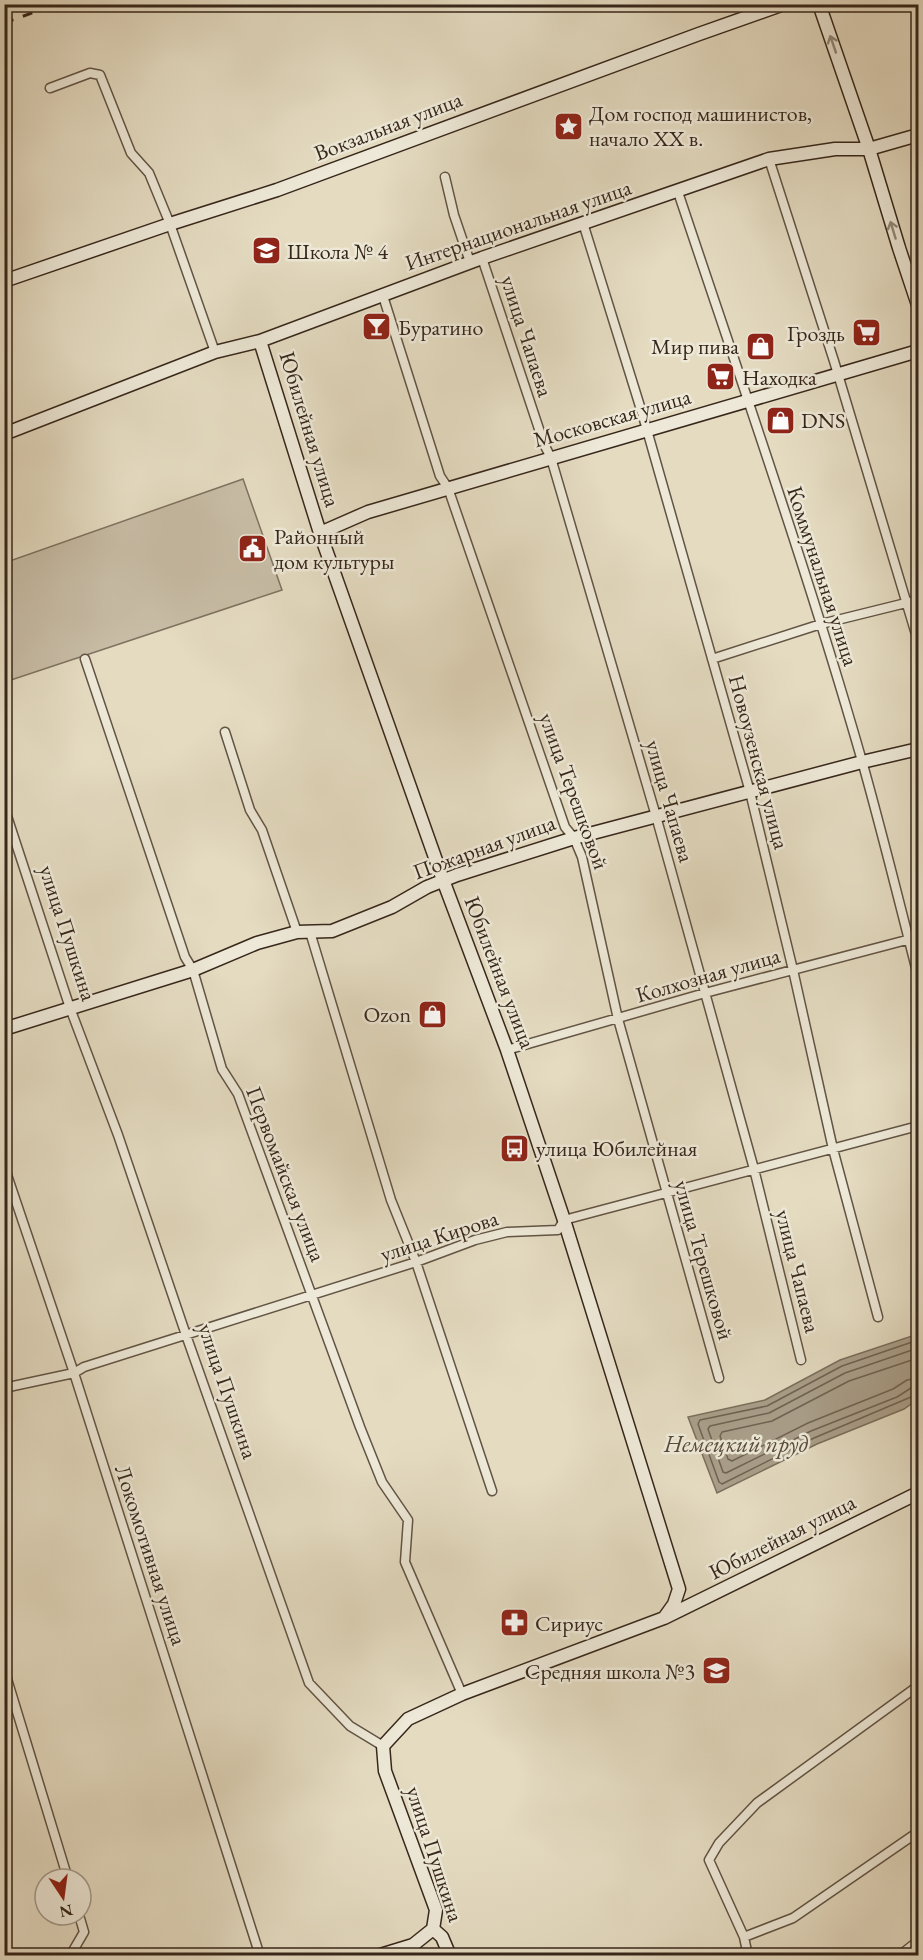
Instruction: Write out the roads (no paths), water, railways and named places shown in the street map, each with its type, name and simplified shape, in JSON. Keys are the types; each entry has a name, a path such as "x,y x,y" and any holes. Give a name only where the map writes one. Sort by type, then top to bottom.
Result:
{"street":[{"name":"Вокзальная улица","path":"4,281 277,190 784,4"},
{"path":"819,4 869,149 918,305"},
{"path":"50,88 90,73 100,75 131,153 149,173 170,224 215,352"},
{"name":"Интернациональная улица","path":"4,434 215,352 260,341 476,260 769,159 835,149 869,149 918,135"},
{"path":"769,159 918,641"},
{"name":"улица Чапаева","path":"445,177 454,215 476,260 551,458 656,816 754,1169 801,1360"},
{"name":"Коммунальная улица","path":"678,192 821,624 914,938 918,976"},
{"name":"Новоузенская улица","path":"583,223 646,430 750,792 833,1149 878,1317"},
{"name":"улица Терешковой","path":"383,296 440,476 448,488 565,827 574,838 582,857 618,1019 719,1378"},
{"name":"Юбилейная улица","path":"260,341 320,533 443,880 507,1050 564,1220 680,1589 674,1604 664,1618"},
{"name":"Московская улица","path":"320,533 336,524 368,512 918,351"},
{"path":"712,659 821,624 918,600"},
{"name":"Первомайская улица","path":"85,659 185,957 192,969 222,1069 238,1094 382,1482 408,1520 405,1562 462,1694"},
{"path":"225,732 250,810 262,830 304,932 391,1200 416,1262 492,1491"},
{"name":"Пожарная улица","path":"4,1029 192,969 257,943 304,932 332,931 392,907 443,880 574,838 918,749"},
{"name":"улица Пушкина","path":"4,807 70,1008 118,1135 309,1683 350,1726 383,1746 385,1772 436,1910 433,1929 442,1937 450,1956"},
{"name":"Колхозная улица","path":"507,1050 705,993 914,938"},
{"name":"улица Кирова","path":"4,1388 74,1373 84,1367 416,1262 475,1240 507,1232 558,1230 564,1220 918,1126"},
{"name":"Локомотивная улица","path":"4,1166 74,1373 260,1956"},
{"name":"Юбилейная улица","path":"383,1746 408,1719 462,1694 664,1618 918,1493"},
{"path":"4,1669 64,1867"},
{"path":"748,1956 744,1937 709,1860 719,1843 757,1803 918,1686"},
{"path":"744,1937 793,1918 918,1832"},
{"path":"70,1956 84,1932 83,1927"},
{"path":"377,1956 413,1945 433,1929"},
{"path":"899,1956 918,1941"}],"water":[{"name":"Немецкий пруд","path":"918,1334 918,1399 904,1409 817,1444 717,1493 688,1417 765,1400 840,1360"}],"railway":[{"path":"4,23 57,4"}],"place":[{"name":"Дом господ машинистов, начало XX в.","path":"568,126"},
{"name":"Школа № 4","path":"266,251"},
{"name":"Буратино","path":"377,327"},
{"name":"Гроздь","path":"866,333"},
{"name":"Мир пива","path":"760,346"},
{"name":"Находка","path":"721,377"},
{"name":"DNS","path":"780,420"},
{"name":"Районный дом культуры","path":"253,549"},
{"name":"Ozon","path":"432,1014"},
{"name":"улица Юбилейная","path":"515,1148"},
{"name":"Сириус","path":"514,1623"},
{"name":"Средняя школа №3","path":"716,1671"}]}
